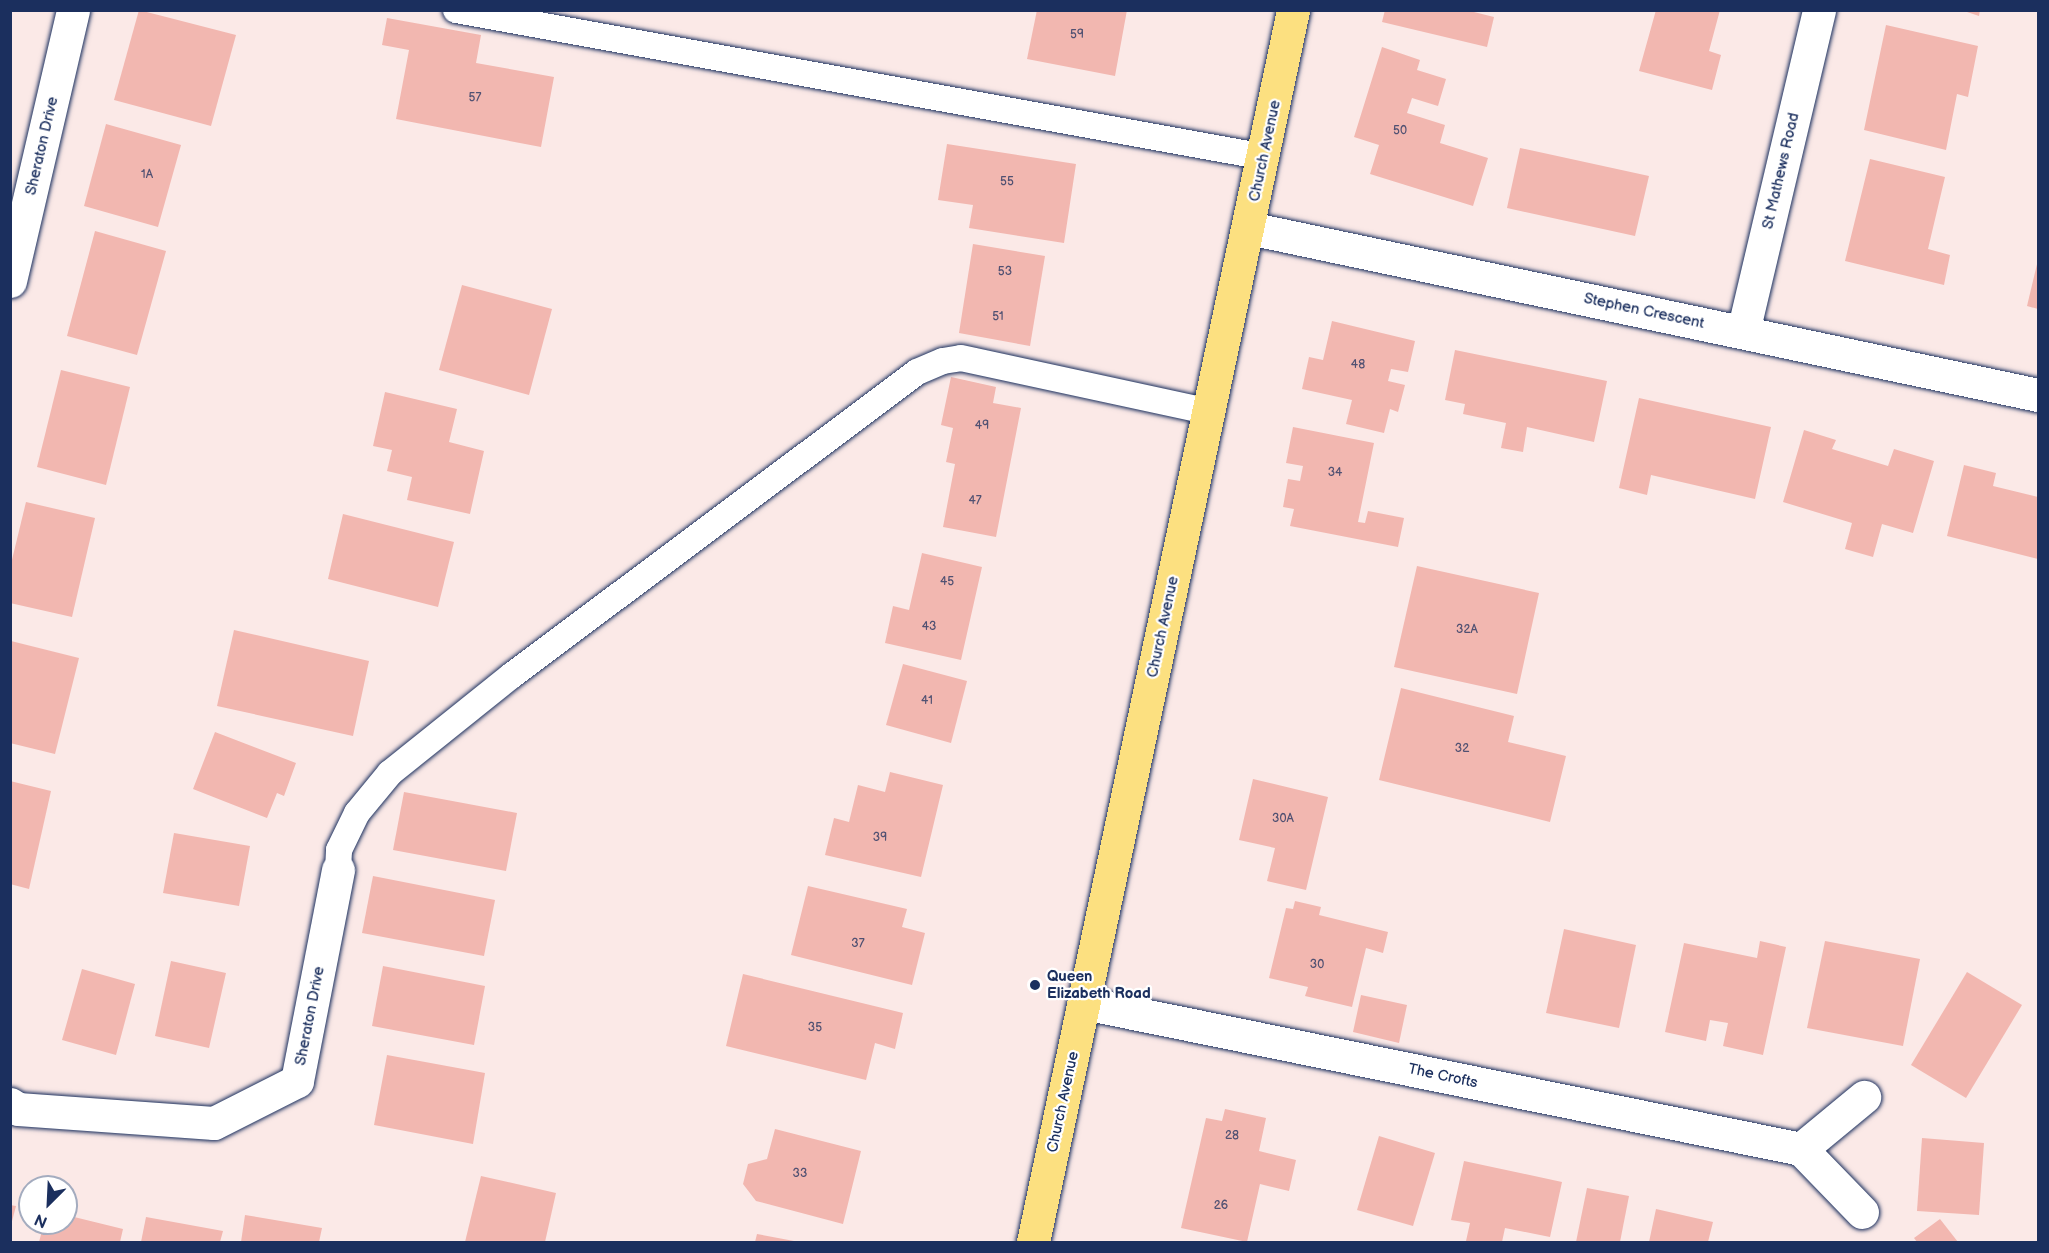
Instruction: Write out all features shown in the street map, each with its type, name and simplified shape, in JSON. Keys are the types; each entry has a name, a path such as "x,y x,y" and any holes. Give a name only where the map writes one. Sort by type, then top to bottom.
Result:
{"main road":[{"name":"Church Avenue","path":"1033,1242 1265,157 1293,10"}],"street":[{"name":"Sheraton Drive","path":"10,281 73,10"},
{"name":"St Mathews Road","path":"1743,332 1819,10"},
{"name":"Stephen Crescent","path":"1249,228 2038,395"},
{"name":"Sheraton Drive","path":"10,1104 18,1109 214,1123 297,1081 338,870"},
{"name":"The Crofts","path":"1084,1003 1801,1149"},
{"path":"1862,1212 1801,1149 1864,1097"}],"lane":[{"path":"456,10 1265,157"},
{"path":"338,870 339,850 357,813 390,773 511,676 917,372 943,361 961,358 1210,412"}],"building":[{"path":"139,10 236,35 211,126 114,100"},
{"path":"1037,10 1127,10 1115,76 1027,59"},
{"path":"1385,10 1466,10 1494,17 1487,47 1382,22"},
{"path":"1656,10 1720,10 1709,51 1721,55 1712,90 1639,71"},
{"path":"1961,10 1980,10 1979,16"},
{"path":"387,18 481,35 476,63 554,77 541,147 396,119 409,50 382,45"},
{"path":"1886,25 1978,46 1968,97 1957,94 1946,150 1864,130"},
{"path":"1382,47 1420,60 1417,70 1446,79 1438,106 1412,98 1407,113 1445,125 1440,143 1488,158 1473,206 1370,174 1379,145 1354,137"},
{"path":"106,124 181,145 158,227 84,206"},
{"path":"947,144 1076,164 1064,243 969,228 973,205 938,200"},
{"path":"1520,148 1649,176 1635,236 1507,208"},
{"path":"1870,159 1945,177 1928,249 1950,255 1944,285 1845,261"},
{"path":"95,231 166,251 137,355 67,336"},
{"path":"973,244 1045,256 1030,346 959,333"},
{"path":"2038,260 2038,309 2027,306"},
{"path":"462,285 552,309 529,395 439,370"},
{"path":"1332,321 1415,341 1408,372 1391,369 1388,381 1405,385 1398,412 1390,409 1384,433 1346,424 1352,400 1302,389 1309,357 1323,360"},
{"path":"1455,350 1607,381 1594,442 1527,427 1523,452 1501,448 1506,423 1463,414 1465,404 1445,400"},
{"path":"61,370 130,387 106,485 37,467"},
{"path":"951,377 996,387 993,403 1021,408 996,537 943,527 955,464 946,462 953,428 941,425"},
{"path":"385,392 457,409 449,442 484,451 470,514 407,500 412,477 387,471 392,450 373,446"},
{"path":"1639,398 1771,427 1755,499 1651,475 1647,495 1619,488"},
{"path":"1293,427 1374,443 1358,522 1365,523 1368,511 1404,518 1398,547 1290,526 1294,509 1283,507 1288,479 1300,481 1303,466 1286,463"},
{"path":"1804,430 1836,440 1832,449 1888,466 1894,449 1934,461 1913,533 1882,524 1873,557 1845,549 1852,523 1783,502"},
{"path":"1964,465 1996,473 1993,486 2038,497 2038,559 1947,536"},
{"path":"26,502 95,518 72,617 10,603 10,568"},
{"path":"343,514 454,542 438,607 328,579"},
{"path":"922,553 982,567 961,660 885,643 893,606 909,610"},
{"path":"1417,566 1539,593 1517,694 1394,667"},
{"path":"234,630 369,661 353,736 217,706"},
{"path":"11,641 79,658 55,754 10,743"},
{"path":"903,664 967,681 951,743 886,725"},
{"path":"1401,688 1514,716 1508,742 1566,756 1550,822 1379,780"},
{"path":"215,732 296,763 284,796 277,793 267,818 193,789"},
{"path":"890,772 943,785 921,877 825,855 834,818 849,822 858,785 885,792"},
{"path":"1253,779 1328,797 1306,890 1267,881 1275,848 1239,840"},
{"path":"10,781 51,791 29,889 10,884"},
{"path":"404,792 517,813 506,871 393,850"},
{"path":"174,833 250,846 239,906 163,893"},
{"path":"373,876 495,900 484,956 362,933"},
{"path":"808,886 907,909 902,927 925,933 912,985 791,955"},
{"path":"1295,901 1321,907 1319,915 1388,932 1383,953 1366,948 1352,1007 1305,996 1308,987 1269,978 1286,908 1293,909"},
{"path":"1564,929 1636,945 1619,1028 1546,1013"},
{"path":"1760,941 1786,947 1763,1055 1723,1046 1728,1023 1710,1020 1706,1041 1665,1032 1684,943 1757,958"},
{"path":"1825,941 1920,959 1903,1046 1807,1028"},
{"path":"171,961 226,973 209,1048 155,1036"},
{"path":"383,966 485,986 474,1045 372,1026"},
{"path":"82,969 135,984 116,1055 62,1040"},
{"path":"1967,972 2022,1005 1966,1098 1911,1065"},
{"path":"743,974 903,1013 895,1049 875,1043 866,1080 726,1046"},
{"path":"1361,995 1407,1005 1399,1043 1353,1032"},
{"path":"387,1055 485,1073 473,1144 374,1125"},
{"path":"1225,1109 1266,1118 1259,1151 1296,1160 1289,1191 1260,1184 1247,1242 1181,1228 1206,1118 1222,1121"},
{"path":"775,1129 861,1151 843,1224 756,1201 743,1184 748,1164 767,1159"},
{"path":"1379,1136 1435,1153 1413,1226 1357,1210"},
{"path":"1922,1138 1984,1143 1979,1215 1917,1211"},
{"path":"1464,1161 1562,1182 1550,1237 1505,1228 1502,1242 1466,1241 1470,1223 1451,1220"},
{"path":"481,1176 556,1193 545,1242 465,1242"},
{"path":"1587,1188 1629,1196 1620,1242 1576,1242"},
{"path":"10,1205 16,1206 11,1225 10,1225"},
{"path":"1656,1209 1713,1222 1708,1242 1649,1242"},
{"path":"245,1215 322,1228 319,1242 241,1242"},
{"path":"146,1217 223,1231 220,1242 141,1242"},
{"path":"78,1218 123,1229 120,1242 39,1242 41,1235 78,1235"},
{"path":"1940,1219 1958,1242 1917,1242 1914,1238"},
{"path":"757,1234 794,1241 794,1242 755,1242"}],"place":[{"name":"Queen Elizabeth Road","path":"1035,985"}]}
